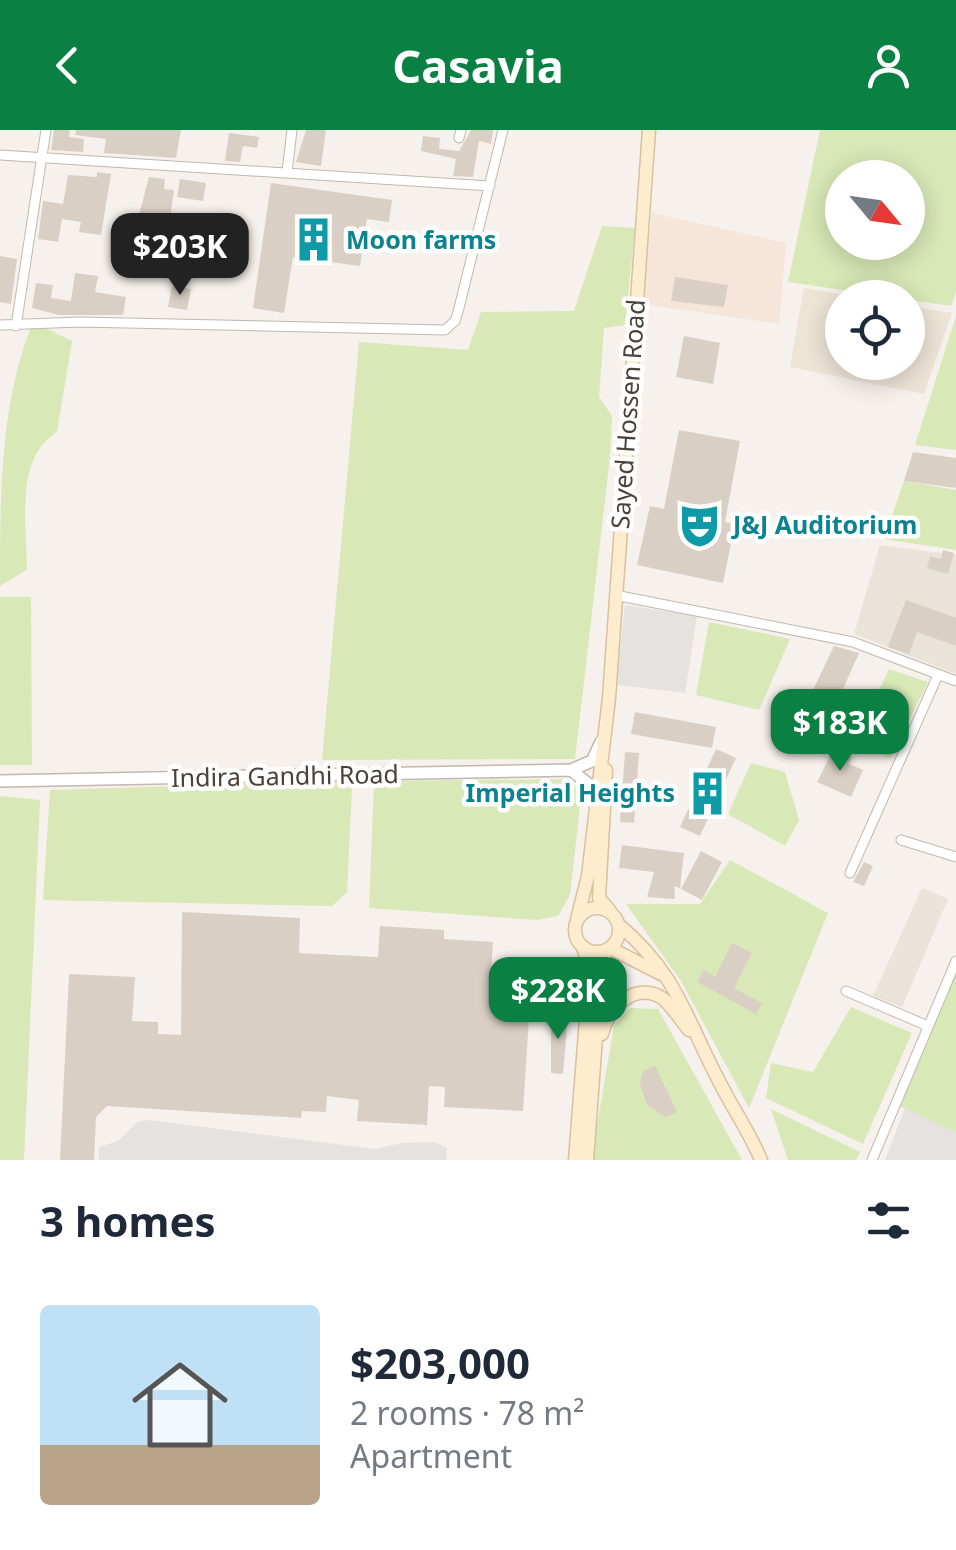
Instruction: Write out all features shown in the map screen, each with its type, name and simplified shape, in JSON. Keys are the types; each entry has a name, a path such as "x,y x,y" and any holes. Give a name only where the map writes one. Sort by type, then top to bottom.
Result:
{"main road":[{"name":"Sayed Hossen Road","path":"610,912 599,898 598,886 649,130"},
{"name":"Sayed Hossen Road","path":"577,918 588,876 608,706"},
{"path":"576,1160 590,968 575,936 577,918 596,907 610,912 619,926 654,956 671,981 761,1157"},
{"path":"587,1160 601,969 619,934 619,926"},
{"path":"583,948 594,952 608,949 646,964 671,981"},
{"path":"595,1072 612,1008 628,996 647,994 662,998 704,1047"}],"street":[{"path":"16,326 46,130"},
{"path":"286,172 292,130"},
{"path":"0,325 80,322 445,330 458,312 504,130"},
{"path":"0,155 490,186"},
{"path":"615,595 853,642 956,681"},
{"path":"850,873 938,675"},
{"path":"594,800 586,782 571,770 592,761 604,735"},
{"name":"Indira Gandhi Road","path":"0,782 571,770"},
{"path":"900,840 956,858"},
{"path":"872,1160 956,961"},
{"path":"846,991 928,1026"}],"shaded area":[{"path":"652,213 786,243 779,324 643,304"},
{"path":"804,288 825,291 825,374 790,367"},
{"path":"925,309 952,313 924,394 855,380 925,380"},
{"path":"880,545 956,555 956,674 854,634"},
{"path":"625,605 697,616 685,693 616,685"},
{"path":"922,888 948,899 902,1007 873,996"},
{"path":"905,1108 956,1133 956,1160 885,1160"},
{"path":"150,1120 375,1149 434,1142 447,1148 446,1160 99,1160 99,1147 118,1141 137,1122"}],"green space":[{"path":"820,130 956,130 956,292 951,306 925,302 925,280 825,280 825,287 788,282"},
{"path":"602,226 635,228 625,325 604,328 599,397 612,416 610,457 575,759 322,760 359,342 468,350 481,312 574,311"},
{"path":"956,316 956,450 915,445"},
{"path":"33,322 72,341 57,432 43,444 29,475 25,514 27,570 0,586 8,417"},
{"path":"904,481 956,490 956,550 884,539"},
{"path":"0,597 31,597 32,765 0,765"},
{"path":"709,622 790,639 759,710 696,695"},
{"path":"889,669 928,682 890,758 854,742"},
{"path":"751,763 785,772 799,820 785,846 728,814"},
{"path":"570,779 581,796 570,895 558,916 537,920 369,908 374,781"},
{"path":"342,781 352,788 347,892 332,906 43,900 50,790"},
{"path":"0,796 40,800 24,1160 0,1160"},
{"path":"730,860 828,913 749,1108 681,981 626,904 700,904"},
{"path":"956,961 956,1133 895,1104"},
{"path":"851,1007 912,1033 863,1144 766,1098 771,1063 813,1072"},
{"path":"630,1008 658,1009 742,1160 591,1160 614,1026"},
{"path":"771,1109 860,1152 856,1160 788,1160"}],"building":[{"path":"54,130 70,130 69,137 84,139 83,152 51,150"},
{"path":"76,130 181,130 176,158 104,153 106,139 75,135"},
{"path":"306,130 326,130 321,166 296,162"},
{"path":"471,130 493,130 491,144 479,141 473,177 453,176 456,159 421,151 423,136 440,138 439,149 459,151"},
{"path":"229,133 259,137 257,148 243,146 240,162 225,161"},
{"path":"97,172 111,174 101,235 79,232 81,222 62,219 58,242 38,239 43,201 63,204 68,175 97,177"},
{"path":"149,177 165,179 164,189 174,190 170,219 151,215 150,222 138,219"},
{"path":"180,179 206,183 203,201 177,197"},
{"name":"Moon farms","path":"271,183 392,200 389,222 367,219 360,266 293,257 284,313 253,308"},
{"path":"177,216 196,219 192,239 173,236"},
{"path":"115,231 132,234 129,252 112,248"},
{"path":"0,256 17,259 11,304 0,302"},
{"path":"75,273 98,276 95,292 126,297 123,315 59,315 32,308 36,283 53,285 51,298 71,301"},
{"path":"675,277 728,285 724,307 671,301"},
{"path":"172,286 191,289 187,310 168,307"},
{"path":"684,336 720,343 713,384 676,377"},
{"path":"679,430 740,441 725,522 735,524 723,583 637,565 650,506 664,509"},
{"path":"913,452 956,458 956,488 904,481"},
{"path":"943,550 954,553 948,574 927,568 930,556 941,559"},
{"path":"906,600 956,618 956,646 917,632 909,654 888,647"},
{"path":"834,646 859,653 843,689 865,701 846,738 801,715"},
{"name":"Imperial Heights","path":"635,712 716,727 712,748 631,734"},
{"name":"Imperial Heights","path":"716,749 736,758 700,836 680,827"},
{"path":"833,750 852,757 849,764 863,770 851,797 817,782"},
{"path":"625,752 639,753 634,823 620,822"},
{"name":"Imperial Heights","path":"622,845 684,853 680,888 674,886 675,899 647,897 654,872 619,868"},
{"path":"701,851 722,862 702,900 681,889"},
{"path":"864,862 873,866 864,886 853,882"},
{"path":"182,912 300,918 299,953 378,957 380,926 444,930 444,939 493,942 490,985 531,987 523,1111 444,1107 445,1087 429,1086 427,1125 357,1121 359,1100 327,1096 326,1112 302,1111 301,1118 107,1106 96,1117 94,1160 60,1160 69,974 135,977 132,1021 158,1022 158,1034 181,1035"},
{"path":"732,943 752,953 734,988 762,1003 756,1014 697,982 704,970 715,977"},
{"path":"551,1014 568,1015 563,1074 551,1073"},
{"path":"655,1066 677,1112 666,1117 648,1106 640,1086 643,1071"}],"place":[{"name":"Moon farms","path":"313,240"},
{"name":"J&J Auditorium","path":"700,525"},
{"name":"Imperial Heights","path":"708,793"}]}
